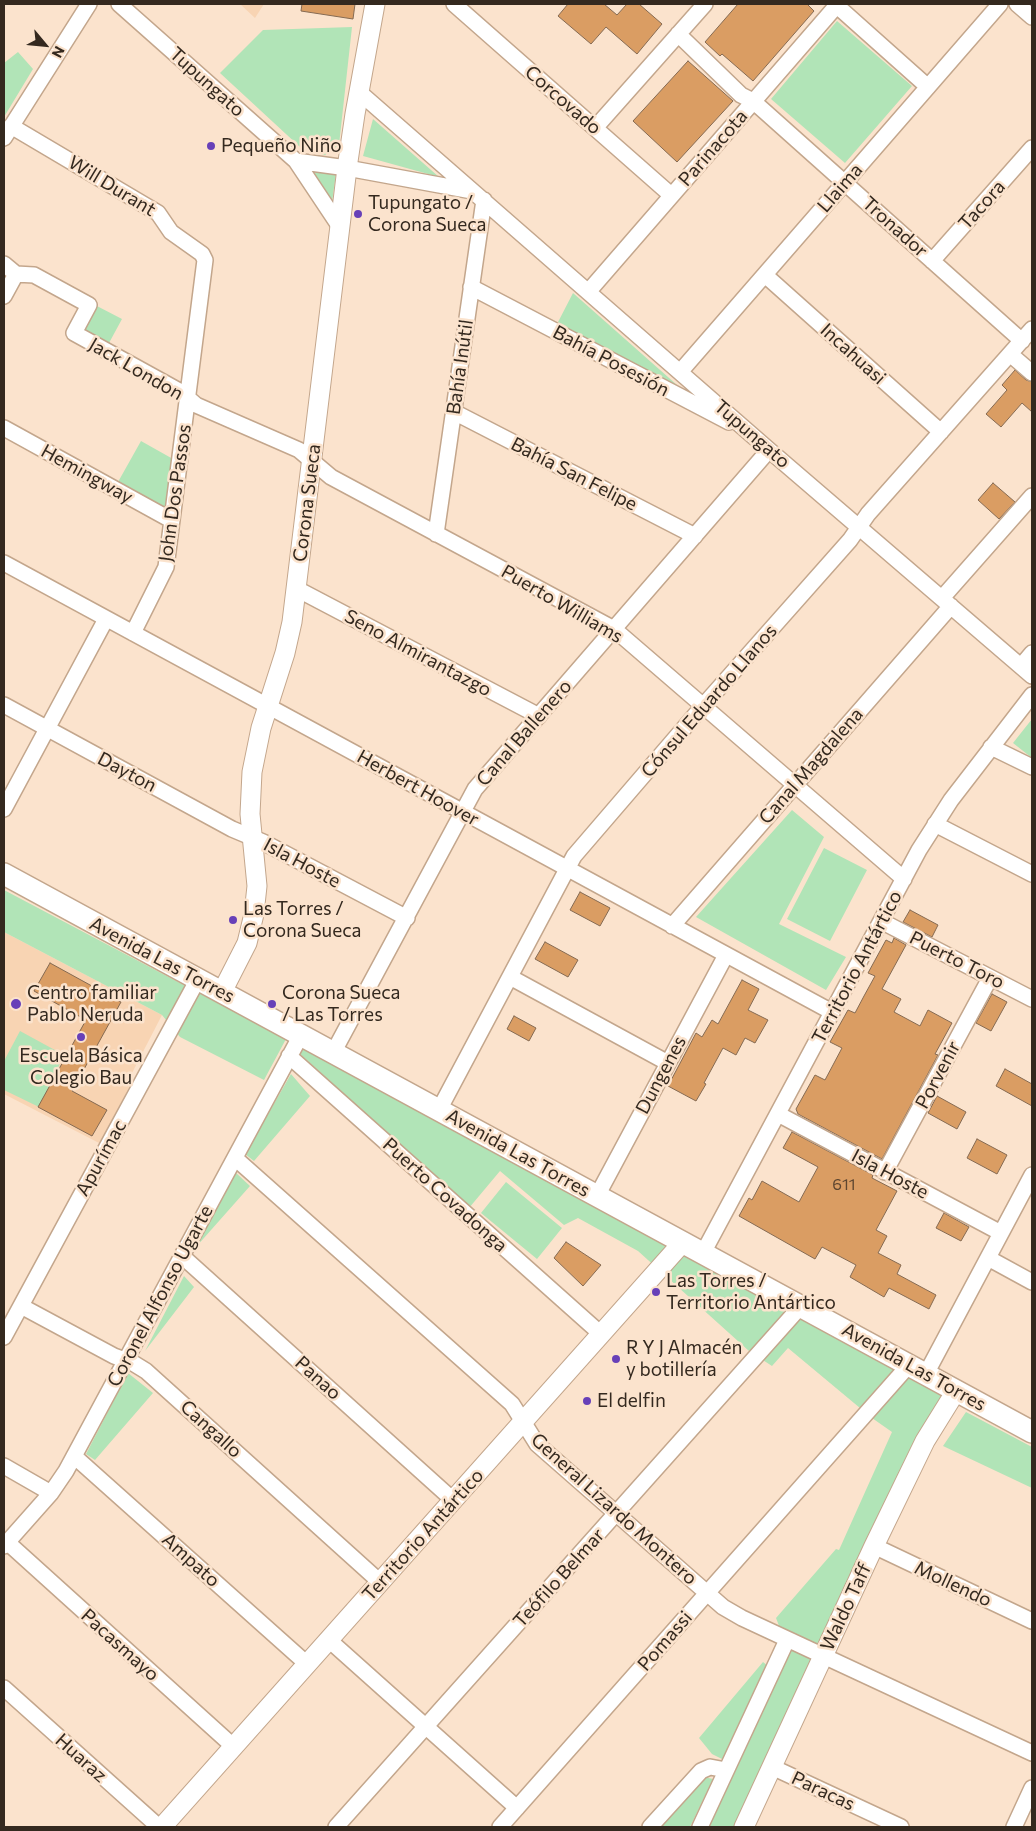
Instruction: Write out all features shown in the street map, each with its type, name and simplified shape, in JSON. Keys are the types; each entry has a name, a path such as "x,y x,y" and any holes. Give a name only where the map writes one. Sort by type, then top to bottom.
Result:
{"main road":[{"name":"Avenida Las Torres","path":"4,874 1032,1432"}],"street":[{"path":"8,132 89,4"},
{"name":"Tupungato","path":"119,4 296,161 340,227"},
{"name":"Corona Sueca","path":"222,992 247,943 254,914 257,886 250,814 252,772 261,728 286,653 297,589 347,168 375,4"},
{"name":"Corcovado","path":"454,4 672,195"},
{"path":"595,128 705,4"},
{"path":"837,4 928,87"},
{"name":"Parinacota","path":"588,292 837,4"},
{"name":"Llaima","path":"680,372 1000,4"},
{"path":"1017,4 1032,17"},
{"name":"Tronador","path":"678,34 741,95 753,101 1022,341"},
{"name":"Tupungato","path":"359,92 769,450 1026,671"},
{"name":"Will Durant","path":"8,132 158,214 174,235 204,257"},
{"name":"Tacora","path":"932,261 1032,148"},
{"path":"296,161 347,168 478,196"},
{"name":"Bahía Inútil","path":"436,534 471,287 478,196"},
{"name":"John Dos Passos","path":"133,633 166,567 206,264 204,257"},
{"name":"Jack London","path":"4,264 16,274 34,275 89,305 74,333 181,392 196,405 299,450 312,461"},
{"path":"4,296 16,274"},
{"name":"Incahuasi","path":"765,275 940,432"},
{"name":"Bahía Posesión","path":"471,287 751,434"},
{"name":"Cónsul Eduardo Llanos","path":"439,1110 567,869 579,850 850,540 868,514 1032,329"},
{"path":"1010,354 1032,373"},
{"name":"Bahía San Felipe","path":"454,412 695,536"},
{"name":"Hemingway","path":"4,428 171,520"},
{"name":"Canal Ballenero","path":"333,1053 464,813 475,789 769,450"},
{"name":"Puerto Williams","path":"312,461 331,477 614,629 904,879"},
{"name":"Canal Magdalena","path":"672,926 795,785 1032,496"},
{"name":"Herbert Hoover","path":"4,563 832,1012"},
{"name":"Seno Almirantazgo","path":"297,589 539,716"},
{"path":"4,809 106,619"},
{"path":"1026,671 1032,653"},
{"name":"Territorio Antártico","path":"703,1252 935,824 991,747 1032,695"},
{"name":"Dayton","path":"4,705 232,829 251,836"},
{"path":"991,747 1032,767"},
{"path":"935,824 1032,874"},
{"name":"Isla Hoste","path":"251,836 406,918"},
{"name":"Puerto Toro","path":"881,921 1032,999"},
{"name":"Dungenes","path":"597,1196 726,955"},
{"path":"510,976 668,1063"},
{"name":"Porvenir","path":"886,1172 990,978"},
{"name":"Apurímac","path":"4,1337 198,979"},
{"name":"Coronel Alfonso Ugarte","path":"5,1544 52,1493 74,1456 301,1035"},
{"name":"Puerto Covadonga","path":"290,1056 601,1334"},
{"name":"Isla Hoste","path":"778,1114 1002,1233"},
{"name":"General Lizardo Montero","path":"235,1158 512,1404 537,1444 732,1613 1032,1753"},
{"path":"918,1370 988,1258 1031,1180"},
{"name":"Territorio Antártico","path":"161,1827 683,1242"},
{"name":"Panao","path":"182,1256 453,1500"},
{"path":"988,1258 1032,1282"},
{"name":"Cangallo","path":"21,1306 146,1371 380,1582"},
{"name":"Teófilo Belmar","path":"336,1827 801,1306"},
{"name":"Pomassi","path":"500,1827 707,1593 918,1370"},
{"name":"Waldo Taff","path":"744,1827 874,1546 925,1441 956,1391"},
{"name":"Ampato","path":"74,1456 307,1664"},
{"path":"4,1466 52,1493"},
{"name":"Pacasmayo","path":"5,1544 234,1747"},
{"name":"Mollendo","path":"874,1546 1032,1621"},
{"path":"329,1640 517,1808"},
{"path":"700,1827 787,1640"},
{"name":"Huaraz","path":"4,1688 161,1827"},
{"path":"650,1827 701,1771 710,1767 726,1770"},
{"name":"Paracas","path":"772,1767 901,1827"},
{"path":"1014,1827 1032,1788"}],"shaded area":[{"path":"240,4 264,4 255,18"},
{"name":"Escuela Básica Colegio Bau","path":"4,932 162,1015 131,1075 133,1079 101,1144 4,1094"}],"green space":[{"path":"837,21 912,86 845,163 771,99"},
{"path":"352,27 339,145 325,155 300,147 220,73 263,30"},
{"path":"18,52 33,69 4,117 4,63"},
{"path":"373,119 439,177 363,156"},
{"path":"313,172 336,174 332,202"},
{"path":"573,293 677,385 676,387 556,326"},
{"path":"95,305 122,319 109,343 83,329"},
{"path":"141,441 173,459 167,509 118,482"},
{"path":"1032,719 1032,758 1013,743"},
{"path":"792,810 824,837 779,924 846,957 826,990 696,917"},
{"path":"824,848 867,870 830,941 787,919"},
{"path":"4,890 286,1039 264,1080 180,1037 162,1015 4,932"},
{"path":"20,1031 64,1055 39,1107 4,1090 4,1061"},
{"path":"301,1047 943,1395 737,1827 709,1827 789,1652 776,1618 836,1549 839,1550 892,1432 872,1418 788,1348 772,1366 749,1351 638,1251 578,1218 564,1225 500,1171 469,1208 299,1053"},
{"path":"291,1074 310,1096 254,1161 245,1154"},
{"path":"235,1172 250,1186 196,1247"},
{"path":"506,1182 562,1228 537,1259 481,1213"},
{"path":"184,1276 194,1287 145,1351"},
{"path":"128,1373 153,1393 95,1460 86,1454"},
{"path":"966,1412 1032,1447 1032,1488 943,1446"},
{"path":"763,1662 768,1666 724,1760 712,1754 699,1738"},
{"path":"704,1777 713,1779 690,1827 659,1827"}],"building":[{"path":"302,4 355,4 353,19 301,11"},
{"path":"568,4 604,4 617,15 627,4 639,4 662,24 637,54 606,27 591,44 558,16"},
{"path":"738,4 807,4 814,11 753,81 705,42"},
{"path":"688,61 733,101 677,162 633,121"},
{"path":"1015,370 1026,380 1032,382 1032,412 1022,403 1001,427 986,414 1007,390 1002,385"},
{"path":"993,483 1015,502 999,519 978,500"},
{"path":"580,892 610,908 600,926 570,910"},
{"path":"910,910 938,925 932,937 903,922"},
{"path":"894,938 906,945 882,989 901,999 894,1012 920,1026 928,1010 952,1023 935,1054 938,1055 882,1159 798,1114 796,1109 815,1075 825,1080 842,1048 830,1042 848,1010 855,1013 875,976 868,973 886,940 892,943"},
{"path":"545,942 578,960 568,977 535,959"},
{"path":"50,963 121,1002 72,1091 107,1110 92,1136 38,1107 86,1020 34,991"},
{"path":"742,980 759,989 748,1010 768,1020 755,1043 745,1038 736,1055 723,1048 696,1101 668,1086 696,1033 702,1037 712,1020 718,1024"},
{"path":"992,994 1007,1002 991,1031 976,1023"},
{"path":"514,1016 536,1028 529,1041 507,1029"},
{"path":"1005,1069 1032,1084 1032,1106 996,1086"},
{"path":"937,1096 966,1112 957,1129 928,1113"},
{"path":"792,1132 873,1175 872,1178 897,1191 876,1230 887,1236 878,1253 901,1265 897,1274 936,1295 929,1309 889,1288 884,1297 850,1277 856,1265 822,1247 815,1259 739,1216 749,1198 752,1200 762,1181 799,1202 818,1167 783,1148"},
{"path":"977,1139 1007,1155 997,1174 967,1158"},
{"path":"944,1213 969,1227 961,1241 936,1228"},
{"path":"566,1242 601,1265 583,1286 554,1258"}],"place":[{"name":"Pequeño Niño","path":"211,146"},
{"name":"Tupungato / Corona Sueca","path":"358,214"},
{"name":"Las Torres / Corona Sueca","path":"233,920"},
{"name":"Centro familiar Pablo Neruda","path":"16,1004"},
{"name":"Corona Sueca / Las Torres","path":"272,1004"},
{"name":"Escuela Básica Colegio Bau","path":"81,1037"},
{"name":"Las Torres / Territorio Antártico","path":"656,1292"},
{"name":"R Y J Almacén y botillería","path":"616,1359"},
{"name":"El delfin","path":"587,1401"}]}
